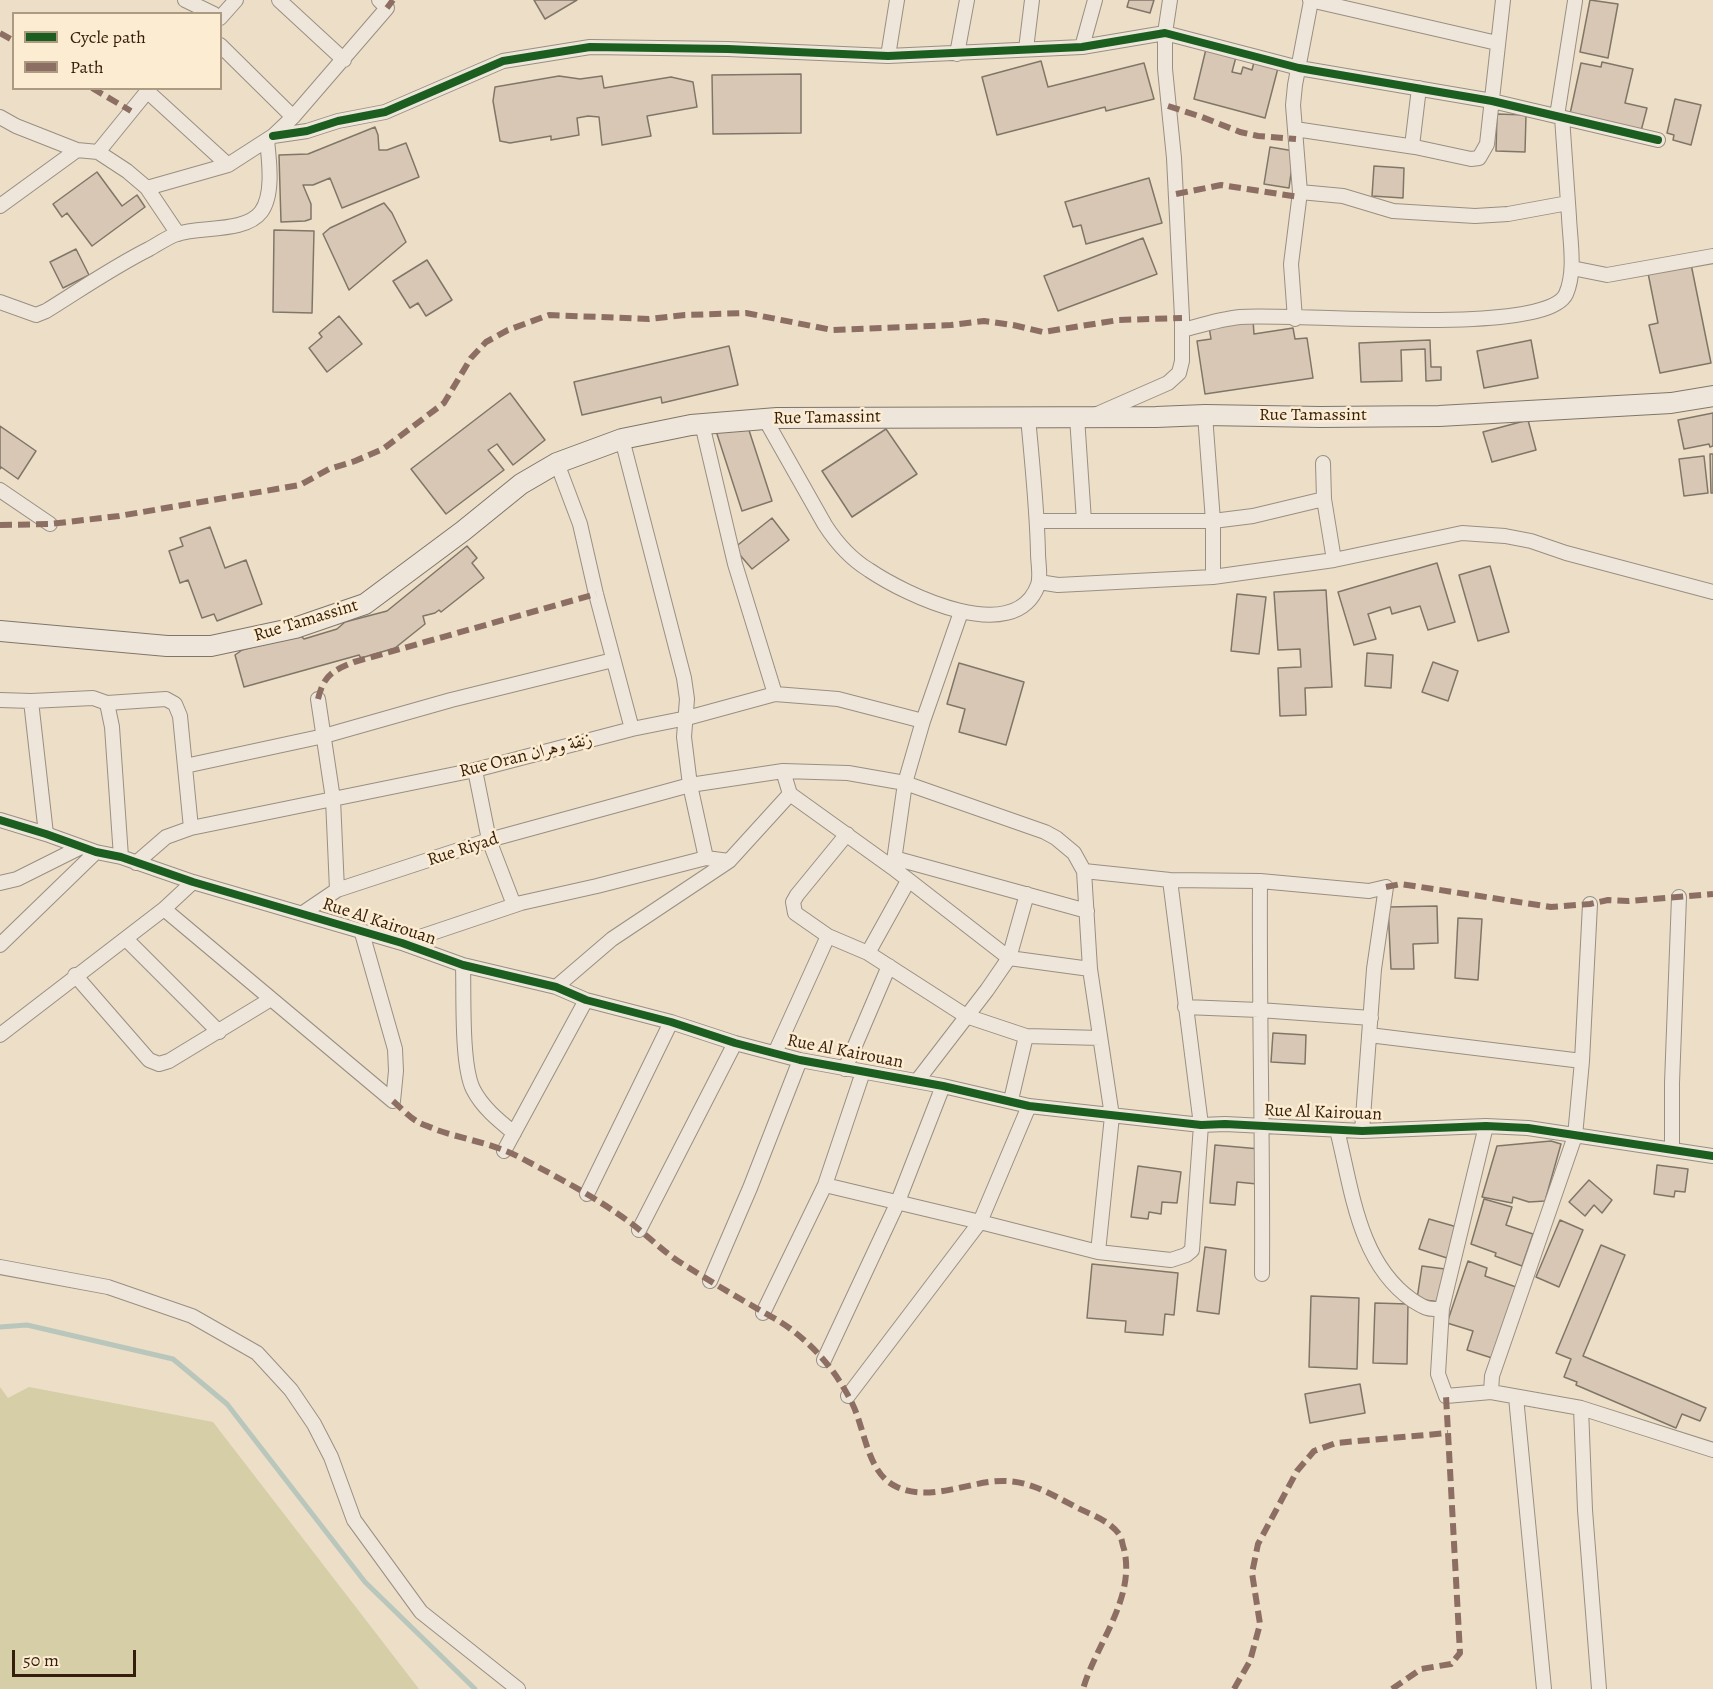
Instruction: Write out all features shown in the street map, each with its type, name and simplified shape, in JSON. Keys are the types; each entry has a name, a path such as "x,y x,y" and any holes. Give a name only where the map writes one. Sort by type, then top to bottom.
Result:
{"main road":[{"name":"Rue Tamassint","path":"0,631 167,646 211,646 294,628 365,604 463,531 521,483 558,463 622,439 702,424 765,419 1205,415 1439,416 1671,403 1713,396"}],"street":[{"path":"185,0 210,12"},
{"path":"222,13 236,0"},
{"path":"279,0 344,60"},
{"path":"147,188 228,165 270,138 293,117 387,8 379,0"},
{"path":"888,56 897,0"},
{"path":"957,54 966,0"},
{"path":"1026,49 1032,0"},
{"path":"1082,47 1095,0"},
{"path":"1084,521 1084,417 1168,383 1179,373 1182,361 1183,330 1165,33 1170,0"},
{"path":"1295,318 1291,264 1300,192 1293,105 1311,0 1497,43"},
{"path":"1295,129 1412,146 1471,159 1479,158 1487,144 1503,0"},
{"path":"1183,330 1218,320 1242,317 1358,321 1504,318 1549,309 1561,301 1566,293 1572,268 1559,117 1575,1"},
{"path":"270,138 385,112 503,61 590,47 728,49 888,56 1082,47 1165,33 1299,68 1492,101 1658,140"},
{"path":"222,47 293,117"},
{"path":"1412,146 1419,88"},
{"path":"98,152 149,90 228,165"},
{"path":"0,117 16,126 77,150 98,152 127,171 147,188 178,234"},
{"path":"0,302 36,315 131,258 178,234 232,226 253,220 262,212 266,200 270,177 270,138"},
{"path":"0,206 77,150"},
{"path":"1300,192 1343,196 1393,211 1475,216 1508,214 1568,203"},
{"path":"1572,268 1607,276 1713,256"},
{"path":"1205,415 1213,521 1213,577"},
{"path":"765,419 825,525 846,551 868,570 892,583 934,603 974,614 1013,612 1025,605 1039,582 1037,521 1028,417"},
{"path":"702,424 735,564 775,694"},
{"path":"622,439 684,678 687,718 684,737 690,785 706,858"},
{"path":"558,463 580,524 632,729"},
{"path":"1323,463 1324,498 1334,560"},
{"path":"0,490 50,524"},
{"path":"1037,521 1213,521 1253,516 1324,498"},
{"path":"1039,582 1058,585 1213,577 1334,560 1462,533 1505,536 1531,541 1566,553 1713,592"},
{"path":"961,612 923,721 905,783 894,863 908,881 1009,958 1090,969"},
{"path":"185,765 324,736 451,700 613,660"},
{"name":"Rue Oran زنقة وهران","path":"136,863 166,837 191,828 475,770 775,694 838,699 923,721"},
{"path":"0,700 93,698 107,703 166,699 174,704 180,716 191,828"},
{"path":"318,699 333,799 337,890"},
{"path":"31,701 46,834"},
{"path":"107,703 112,726 121,857"},
{"path":"475,770 489,840 514,905"},
{"path":"783,771 790,794 847,834 894,863 1027,894 1087,911"},
{"name":"Rue Riyad","path":"303,913 337,890 489,840 690,785 783,771 848,773 905,783 1045,832 1074,853 1084,871"},
{"path":"556,987 612,939 729,861 790,794"},
{"name":"Rue Al Kairouan","path":"0,820 96,852 121,857 193,882 402,943 463,964 556,987 586,1000 671,1022 735,1043 801,1060 943,1086 1029,1106 1201,1125 1362,1131 1486,1126 1528,1128 1713,1156"},
{"path":"847,834 797,895 793,902 795,913 828,936 868,953 966,1017 1026,1036 1100,1038"},
{"path":"0,883 17,879 81,847"},
{"path":"0,945 96,852"},
{"path":"402,943 514,905 706,858 729,861"},
{"path":"1098,1252 1112,1116 1090,969 1084,871 1170,880 1260,881 1369,891 1386,887 1374,969 1362,1131"},
{"path":"825,1185 1098,1252 1171,1260 1186,1255 1192,1250 1201,1125 1170,880"},
{"path":"868,953 908,881"},
{"path":"1260,881 1262,1274"},
{"path":"0,1035 75,975 164,909 193,882"},
{"path":"917,1081 1009,958 1027,894"},
{"path":"1671,1149 1679,897"},
{"path":"1491,1392 1492,1376 1575,1136 1582,1061 1590,904"},
{"path":"164,909 393,1101 396,1071 395,1049 362,933"},
{"path":"775,1053 828,936"},
{"path":"126,939 219,1032"},
{"path":"463,964 466,1057 472,1087 480,1101 514,1133"},
{"path":"845,1069 889,966"},
{"path":"75,975 149,1060 159,1064 169,1061 219,1032 271,999"},
{"path":"504,1151 586,1000"},
{"path":"1185,1007 1371,1018"},
{"path":"587,1194 671,1022"},
{"path":"1369,1035 1582,1061"},
{"path":"1011,1100 1026,1036"},
{"path":"639,1230 735,1043"},
{"path":"710,1281 801,1060"},
{"path":"764,1313 825,1185 863,1072"},
{"path":"824,1360 897,1203 943,1086"},
{"path":"848,1396 980,1222 1029,1106"},
{"path":"1486,1126 1442,1308 1438,1374 1446,1396 1491,1392 1581,1408 1713,1450"},
{"path":"1337,1130 1365,1240 1379,1267 1402,1292 1424,1308 1434,1310 1442,1308"},
{"path":"0,1267 108,1287 192,1316 257,1353 291,1390 314,1424 332,1457 354,1520 421,1612 518,1689"},
{"path":"1516,1396 1544,1689"},
{"path":"1581,1408 1585,1510 1599,1689"}],"shaded area":[{"path":"0,1387 8,1398 29,1387 213,1422 419,1689 0,1689"}],"building":[{"path":"534,0 577,0 545,19"},
{"path":"1129,0 1154,0 1150,13 1127,7"},
{"path":"1590,0 1618,4 1608,58 1580,52"},
{"path":"1206,49 1236,57 1232,72 1241,74 1243,67 1252,70 1254,62 1278,68 1265,118 1194,99"},
{"path":"1041,61 1048,87 1144,63 1154,99 1106,111 1105,107 997,135 982,77"},
{"path":"1602,62 1633,69 1625,103 1647,108 1641,131 1570,114 1581,63 1601,67"},
{"path":"801,74 801,133 713,134 712,75"},
{"path":"559,76 580,79 602,76 604,88 671,77 693,82 697,107 647,116 651,136 602,145 599,117 588,116 577,118 579,135 551,140 551,136 510,143 500,141 493,101 495,87"},
{"path":"1675,99 1701,105 1691,145 1673,140 1674,135 1667,133"},
{"path":"1497,114 1526,115 1525,152 1496,151"},
{"path":"375,127 379,150 387,150 406,143 419,177 342,208 330,178 313,185 303,185 311,204 311,219 281,222 279,155 308,154"},
{"path":"1270,147 1294,151 1289,188 1264,184"},
{"path":"1374,166 1404,168 1403,198 1372,196"},
{"path":"97,172 122,206 137,195 145,207 92,246 67,213 62,217 53,204"},
{"path":"1149,178 1162,223 1086,244 1081,225 1073,227 1065,202"},
{"path":"384,203 392,213 406,242 349,290 323,234 330,228"},
{"path":"274,230 314,231 312,313 273,312"},
{"path":"1143,238 1157,274 1058,311 1044,276"},
{"path":"76,249 89,275 63,288 50,262"},
{"path":"427,260 452,300 426,316 418,303 410,308 393,281"},
{"path":"1691,264 1711,363 1660,373 1649,325 1658,323 1648,273"},
{"path":"339,316 362,344 327,372 309,348 322,337 319,333"},
{"path":"1253,320 1254,334 1293,328 1295,339 1307,338 1313,378 1205,394 1197,341 1211,339 1209,327"},
{"path":"1430,340 1431,367 1441,367 1441,380 1426,381 1425,349 1401,350 1402,381 1361,382 1359,343"},
{"path":"1531,340 1538,378 1484,388 1477,351"},
{"path":"729,346 738,385 662,403 661,397 582,415 574,382"},
{"path":"510,393 545,440 513,465 497,444 488,450 504,470 446,514 411,469"},
{"path":"1713,413 1713,446 1710,447 1709,444 1684,449 1678,420"},
{"path":"1528,420 1536,450 1492,462 1483,432"},
{"path":"746,421 772,501 742,511 716,431"},
{"path":"0,426 36,451 18,479 1,467 0,469"},
{"path":"886,429 917,474 852,517 822,471"},
{"path":"1710,454 1713,454 1713,493 1711,493"},
{"path":"1704,456 1708,493 1684,496 1679,459"},
{"path":"772,518 789,540 752,569 734,548"},
{"path":"210,527 225,568 246,560 262,604 217,621 214,614 202,618 188,580 180,583 169,551 183,546 180,538"},
{"path":"467,546 477,558 472,563 484,578 441,612 439,610 423,616 425,624 395,648 361,658 359,655 244,687 235,655 242,650 299,634 304,639 337,629 345,622 387,611"},
{"path":"1437,563 1455,622 1428,630 1420,606 1392,614 1390,607 1368,614 1376,639 1354,645 1338,592"},
{"path":"1490,566 1509,632 1478,641 1459,575"},
{"path":"1326,590 1332,687 1305,688 1306,715 1280,716 1278,668 1301,667 1300,649 1278,650 1274,592"},
{"path":"1237,594 1266,597 1259,654 1231,651"},
{"path":"1367,653 1393,655 1391,688 1365,686"},
{"path":"1433,662 1458,671 1448,701 1422,692"},
{"path":"959,663 1024,682 1006,745 959,732 965,709 947,704"},
{"path":"1437,906 1438,943 1413,944 1414,969 1391,969 1388,907"},
{"path":"1458,918 1482,919 1478,980 1455,978"},
{"path":"1273,1033 1306,1035 1305,1064 1271,1062"},
{"path":"1551,1141 1561,1144 1545,1201 1529,1202 1513,1197 1512,1203 1482,1197 1497,1146"},
{"path":"1215,1145 1260,1149 1257,1184 1237,1182 1235,1205 1210,1203"},
{"path":"1657,1165 1688,1169 1685,1192 1675,1191 1674,1197 1654,1194"},
{"path":"1138,1166 1181,1172 1177,1203 1162,1202 1161,1214 1149,1212 1148,1219 1131,1217"},
{"path":"1589,1180 1612,1200 1602,1213 1594,1205 1585,1216 1569,1202"},
{"path":"1484,1199 1512,1207 1506,1225 1533,1234 1522,1266 1471,1244"},
{"path":"1429,1219 1457,1227 1447,1258 1419,1249"},
{"path":"1560,1220 1583,1230 1559,1287 1536,1277"},
{"path":"1601,1245 1625,1255 1583,1356 1706,1408 1700,1421 1682,1414 1676,1428 1576,1385 1577,1382 1564,1377 1571,1359 1556,1353"},
{"path":"1205,1247 1226,1250 1219,1314 1197,1311"},
{"path":"1468,1261 1487,1268 1485,1276 1516,1287 1492,1358 1467,1350 1473,1331 1447,1323"},
{"path":"1092,1264 1178,1273 1174,1315 1165,1314 1163,1335 1125,1332 1126,1321 1087,1318"},
{"path":"1422,1266 1445,1269 1440,1302 1417,1299"},
{"path":"1311,1296 1359,1298 1357,1369 1309,1367"},
{"path":"1375,1303 1408,1304 1407,1364 1373,1363"},
{"path":"1360,1384 1365,1413 1310,1423 1305,1394"}],"waterway":[{"path":"0,1327 27,1325 173,1359 227,1404 365,1582 475,1689"}],"marked path":[{"path":"387,8 393,0"},
{"path":"0,33 12,40"},
{"path":"95,90 131,111"},
{"path":"1168,106 1240,132 1296,139"},
{"path":"1176,194 1221,185 1299,197"},
{"path":"0,525 50,524 119,516 300,485 329,469 383,449 444,403 471,358 486,342 508,330 549,315 649,319 746,313 832,330 951,325 984,321 1043,332 1119,320 1182,318"},
{"path":"318,699 326,679 340,668 354,662 596,594"},
{"path":"1386,887 1401,884 1551,907 1608,900 1628,901 1713,894"},
{"path":"393,1101 420,1123 513,1154 577,1188 628,1221 678,1261 792,1330 818,1354 840,1382 852,1403 878,1471 895,1486 906,1490 930,1492 989,1482 1023,1483 1053,1495 1115,1529 1124,1549 1126,1567 1124,1585 1113,1621 1083,1689"},
{"path":"1392,1689 1421,1669 1451,1664 1460,1653 1446,1396"},
{"path":"1234,1689 1250,1661 1260,1624 1252,1573 1258,1544 1297,1471 1314,1451 1336,1443 1448,1433"}],"cycle path":[{"path":"273,136 307,131 338,121 385,112 503,61 590,47 728,49 888,56 1082,47 1165,33 1299,68 1492,101 1658,140"},
{"path":"0,820 193,882 402,943 463,965 556,987 586,1000 671,1022 735,1043 800,1060 943,1086 1029,1106 1201,1125 1225,1124 1362,1131 1486,1126 1528,1128 1713,1156"}]}
